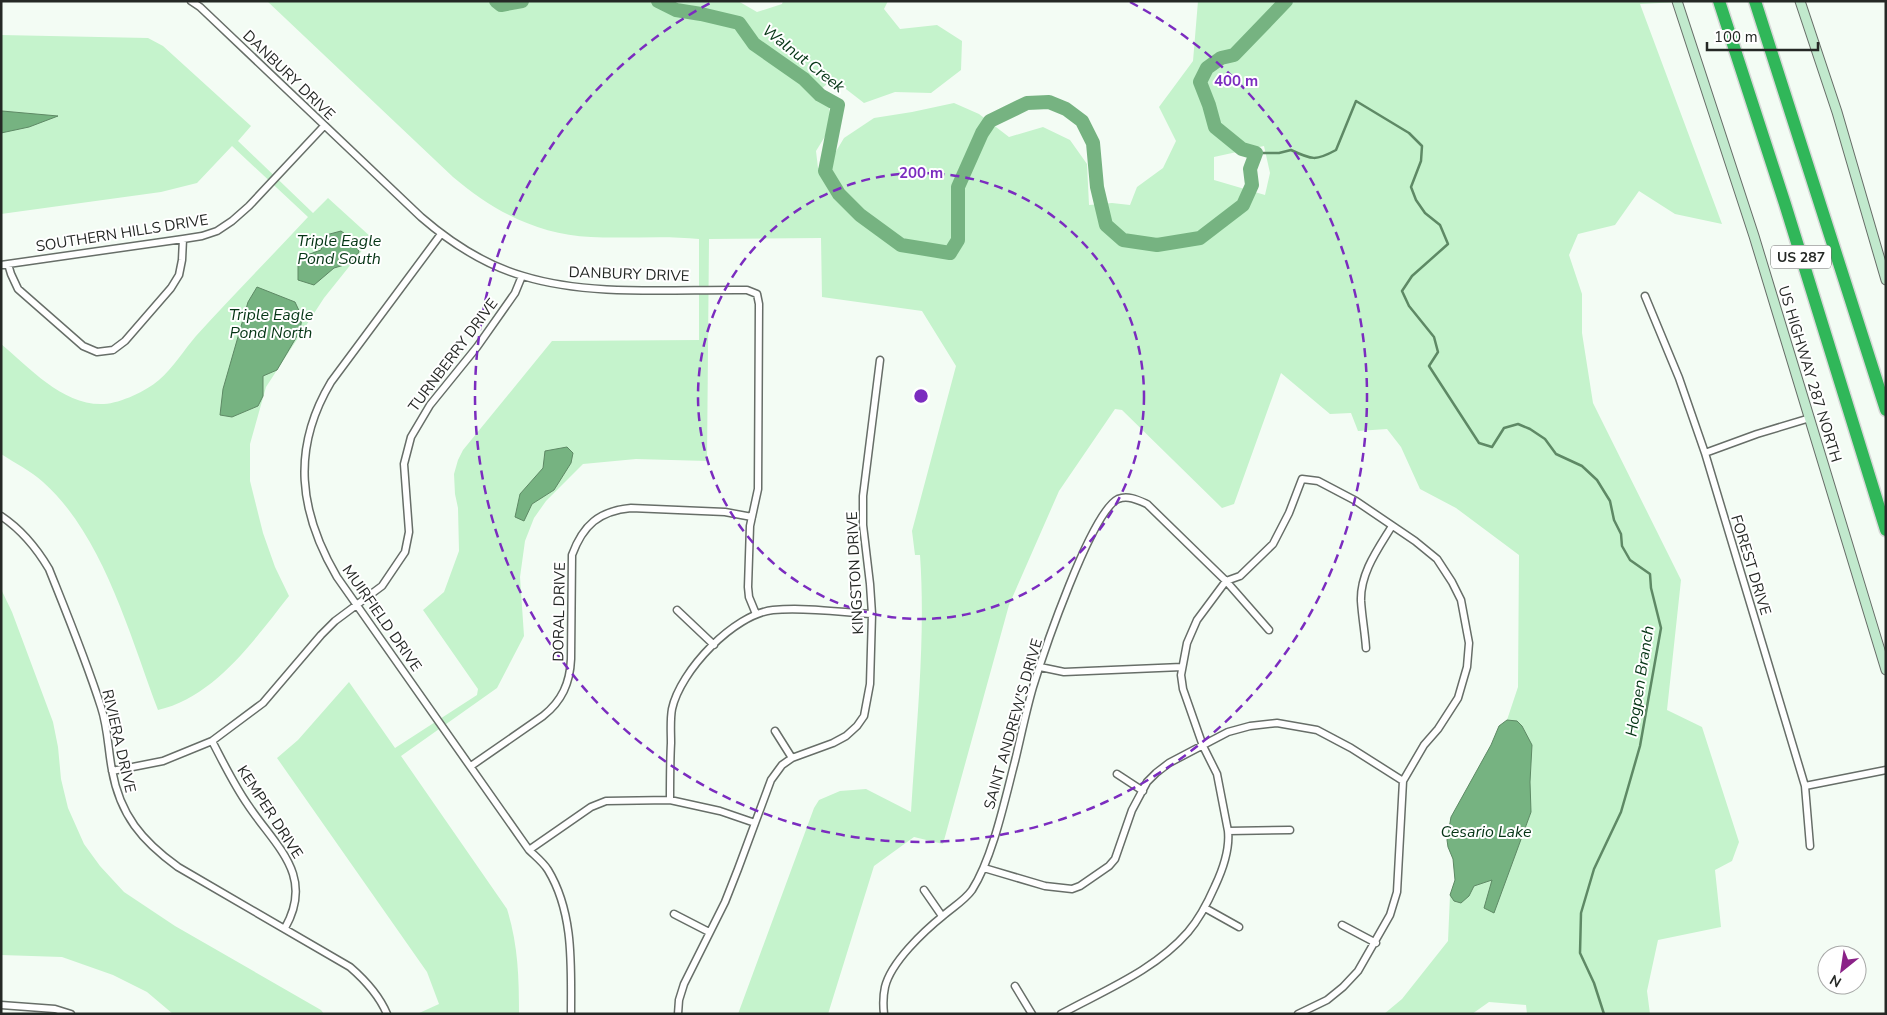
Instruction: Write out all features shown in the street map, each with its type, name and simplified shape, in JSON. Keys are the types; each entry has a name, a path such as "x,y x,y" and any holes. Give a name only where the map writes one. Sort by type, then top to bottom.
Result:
{"highway":[{"name":"US 287","path":"1719,1 1732,47 1785,204 1886,530"},
{"name":"US 287","path":"1754,1 1886,410"}],"main road":[{"name":"US HIGHWAY 287 NORTH","path":"1677,1 1754,236 1886,670"},
{"path":"1800,1 1837,112 1886,280"}],"street":[{"name":"DANBURY DRIVE","path":"191,1 206,12 324,126 441,234 466,251 522,276 583,288 747,290 757,294 759,304 758,489 750,526 748,587 749,597 756,614"},
{"name":"SOUTHERN HILLS DRIVE","path":"4,264 183,239 217,231 249,206 324,126"},
{"name":"MUIRFIELD DRIVE","path":"441,234 322,396 309,432 304,474 312,522 322,552 529,850 547,869 564,908 571,960 571,1014"},
{"path":"4,264 18,289 82,346 97,352 113,350 125,341 171,288 179,275 183,239"},
{"name":"TURNBERRY DRIVE","path":"112,771 163,761 212,741 263,703 335,621 382,586 405,552 409,532 404,464 411,437 430,405 515,294 522,276"},
{"name":"FOREST DRIVE","path":"1645,296 1679,378 1705,454 1805,786 1810,846"},
{"name":"KINGSTON DRIVE","path":"678,1014 679,1000 684,984 725,902 771,780 782,765 792,758 833,743 846,736 864,716 870,684 872,614 863,525 863,496 880,360"},
{"path":"1705,454 1756,434 1810,418"},
{"path":"1061,1014 1153,964 1179,941 1205,908 1223,869 1229,839 1217,774 1203,746 1183,689 1182,666 1187,643 1197,620 1226,580 1240,576 1273,544 1289,513 1302,479 1318,481 1356,501 1415,541 1437,559 1461,600 1469,643 1467,667 1458,698 1438,729 1424,745 1404,781 1397,892 1390,916 1358,971 1343,987 1327,1000 1298,1014"},
{"name":"SAINT ANDREW'S DRIVE","path":"884,1014 885,987 896,962 942,916 971,891 984,868 1040,667 1073,575 1110,505 1124,497 1135,498 1147,504 1226,580"},
{"name":"DORAL DRIVE","path":"471,766 552,709 564,692 570,672 571,659 572,554 578,539 591,523 617,510 631,508 725,512 752,517"},
{"name":"RIVIERA DRIVE","path":"1,516 23,532 49,568 102,710 107,730 112,771 120,800 134,827 155,850 178,867 350,967 365,980 388,1014"},
{"path":"1366,648 1361,600 1362,586 1372,558 1392,526"},
{"path":"1226,580 1269,630"},
{"path":"677,610 714,645"},
{"path":"670,800 671,728 674,704 686,678 727,632 756,614 772,610 872,614"},
{"path":"1040,667 1064,672 1182,666"},
{"path":"984,868 1045,886 1072,889 1080,886 1115,860 1132,810 1147,782 1156,772 1169,763 1228,732 1250,726 1276,724 1302,726 1317,730 1351,748 1404,781"},
{"path":"775,731 792,758"},
{"name":"KEMPER DRIVE","path":"212,741 239,791 283,853 294,874 297,888 296,901 294,913 285,928"},
{"path":"1805,786 1886,770"},
{"path":"1117,774 1143,791"},
{"path":"529,850 591,807 606,801 670,800 720,811 755,823"},
{"path":"1228,831 1290,830"},
{"path":"924,890 942,916"},
{"path":"1205,908 1238,927"},
{"path":"674,914 709,932"},
{"path":"1342,925 1376,943"},
{"path":"1015,986 1032,1014"},
{"path":"1,1005 47,1008 71,1014"}],"shaded area":[{"path":"267,1 738,1 757,12 782,4 783,1 888,1 884,9 900,29 937,25 962,41 961,70 931,93 895,92 864,103 833,79 815,94 829,107 832,125 816,151 818,168 829,163 844,138 874,118 954,103 979,114 1009,137 1043,127 1070,140 1087,164 1089,205 1112,203 1130,205 1137,187 1163,168 1176,141 1159,107 1193,61 1198,1 1699,1 1640,4 1722,224 1675,214 1639,191 1615,225 1578,234 1569,255 1582,294 1582,333 1593,403 1681,580 1667,710 1702,727 1739,842 1732,861 1715,870 1721,927 1658,940 1647,991 1650,1014 1527,1014 1526,1005 1489,1002 1472,1014 1384,1014 1402,999 1448,941 1450,895 1455,880 1453,859 1447,840 1451,817 1491,745 1499,726 1507,720 1518,687 1519,555 1456,508 1420,489 1401,447 1387,429 1358,431 1351,413 1330,414 1281,373 1234,504 1222,508 1122,410 1115,409 1059,491 1009,605 943,844 914,837 874,866 828,1014 738,1014 814,808 819,800 840,791 866,789 911,812 920,684 922,619 920,555 915,555 912,531 956,366 922,311 822,297 821,238 709,239 707,461 636,459 583,464 546,501 534,518 525,541 520,577 524,636 497,688 401,756 507,909 514,935 518,974 519,1014 417,1014 439,1004 427,972 277,758 298,740 349,682 395,748 477,695 478,689 423,610 444,592 459,551 458,508 454,474 458,460 463,450 552,341 699,340 699,239 591,237 553,232 517,219 500,210 453,177","holes":["1264,146 1270,173 1265,195 1214,180 1214,157"]},
{"path":"1,35 148,38 163,46 251,126 238,141 313,213 328,198 372,238 324,298 266,387 250,444 250,481 263,533 275,567 289,596 248,648 216,680 198,693 179,703 158,710 112,588 82,530 64,504 43,482 1,454 1,344 48,384 75,399 89,403 104,404 133,396 154,384 164,375 223,306 308,217 232,146 197,183 161,192 1,214"},
{"path":"1,589 12,612 53,722 61,779 68,808 84,844 100,866 124,892 175,926 321,1010 324,1014 173,1014 147,992 113,975 62,957 1,955"}],"water":[{"path":"1,111 58,116 29,127 1,133"},
{"name":"Triple Eagle Pond South","path":"341,231 355,241 359,252 351,263 334,268 314,285 298,280 298,265 307,255 321,250 326,235"},
{"name":"Triple Eagle Pond North","path":"257,287 295,302 302,317 300,331 277,370 263,376 263,396 258,406 232,417 220,415 223,389 248,302"},
{"path":"567,447 573,453 571,463 554,490 532,504 524,521 515,517 520,494 543,468 545,451"},
{"name":"Cesario Lake","path":"1507,720 1517,721 1522,726 1532,745 1531,812 1494,913 1484,908 1492,880 1474,886 1469,896 1461,903 1454,901 1450,895 1455,880 1453,859 1447,840 1451,817 1491,745 1499,726"}],"waterway":[{"name":"Walnut Creek","path":"496,1 501,5 522,1"},
{"name":"Walnut Creek","path":"658,1 676,10 739,23 754,44 804,79 820,95 838,105 825,171 839,194 860,215 901,245 950,253 958,240 958,187 982,133 990,121 1027,103 1049,102 1066,109 1082,121 1093,143 1097,187 1106,225 1123,240 1157,245 1200,238 1243,205 1252,185 1250,169 1256,153 1242,149 1215,127 1200,82 1207,68 1221,58 1234,55 1286,1"},
{"name":"Hogpen Branch","path":"1256,153 1279,153 1291,150 1314,158 1329,154 1336,150 1356,101 1409,133 1422,146 1421,161 1411,187 1416,200 1425,213 1440,225 1448,244 1412,276 1402,291 1409,306 1434,337 1438,352 1429,366 1479,443 1492,447 1504,428 1518,424 1545,439 1556,454 1582,466 1597,480 1610,501 1614,520 1621,534 1622,546 1630,560 1650,574 1651,588 1661,628 1640,746 1621,812 1594,869 1581,913 1580,953 1594,983 1604,1014"}]}
